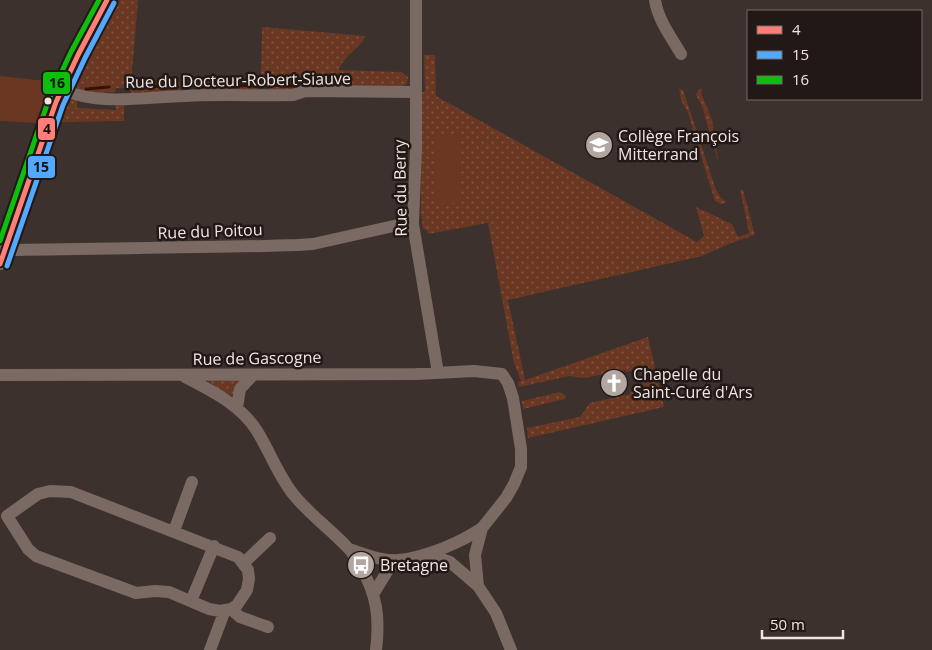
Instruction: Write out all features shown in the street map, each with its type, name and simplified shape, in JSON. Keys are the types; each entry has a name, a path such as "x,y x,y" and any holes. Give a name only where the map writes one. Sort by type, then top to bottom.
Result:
{"street":[{"path":"0,264 62,90 107,0"},
{"name":"Rue du Berry","path":"416,0 413,224 438,373"},
{"path":"655,0 664,26 681,54"},
{"name":"Rue du Docteur-Robert-Siauve","path":"62,90 78,96 100,99 293,95 305,91 415,92"},
{"name":"Rue du Poitou","path":"6,248 16,250 149,249 298,245 313,244 407,223 413,224"},
{"name":"Rue de Gascogne","path":"0,375 106,373 183,376 474,371 502,374 508,383 513,398 521,467 506,498 482,528"},
{"path":"237,408 240,389 253,375"},
{"path":"183,376 222,397 237,408 256,430 275,466 299,501 349,549 374,593 378,616 376,650"},
{"path":"174,531 192,482"},
{"path":"50,491 71,492 174,531 214,546 238,557 242,561 248,570 249,579 247,590 241,601 228,610 220,611 210,609 169,592 136,593 36,556 28,549 4,515 38,494 50,491"},
{"path":"349,549 377,557 398,560 427,554 464,539 482,528"},
{"path":"478,586 475,556 482,528"},
{"path":"242,561 248,559 270,538"},
{"path":"191,601 214,546"},
{"path":"427,554 450,562 478,586 496,613 511,650"},
{"path":"374,593 388,570 398,560"},
{"path":"228,610 268,628"},
{"path":"210,650 228,610"}],"shaded area":[{"path":"120,0 138,0 131,83 180,82 180,91 132,94 129,88 116,88 115,92 91,93 78,89 76,84"},
{"path":"262,27 366,36 360,45 344,60 339,70 401,72 408,77 407,84 402,86 340,88 338,80 300,81 295,90 271,90 268,86 258,86 257,89 196,90 192,80 261,77"},
{"path":"424,55 435,55 436,96 697,242 704,236 696,207 732,224 738,237 749,233 740,189 743,190 755,235 702,256 508,300 525,380 648,337 664,407 528,438 527,428 580,417 590,403 644,389 640,369 584,378 569,376 519,387 518,382 521,381 514,363 488,223 428,234 427,230 423,229 421,213 421,93 425,91"},
{"path":"0,76 55,82 44,102 37,123 0,121"},
{"path":"679,89 683,90 716,190 721,198 727,202 721,204 715,201"},
{"path":"699,89 702,89 701,93 712,120 718,161 702,106 696,95"},
{"path":"70,100 77,100 77,108 116,110 115,104 124,104 124,121 59,122 64,103"},
{"path":"434,136 461,136 461,203 434,203"},
{"path":"240,380 235,397 220,390 208,381"},
{"path":"560,392 566,396 565,399 523,409 522,401"}],"waterway":[{"path":"133,86 178,87"},
{"path":"201,87 294,86"},
{"path":"86,89 109,87"}],"transit line":[{"name":"16","path":"0,241 49,99 71,52 99,0"},
{"name":"4","path":"0,264 56,102 107,0"},
{"name":"15","path":"7,266 63,105 114,3"}],"place":[{"name":"Collège François Mitterrand","path":"599,145"},
{"name":"Chapelle du Saint-Curé d'Ars","path":"614,383"},
{"name":"Bretagne","path":"361,565"}]}
